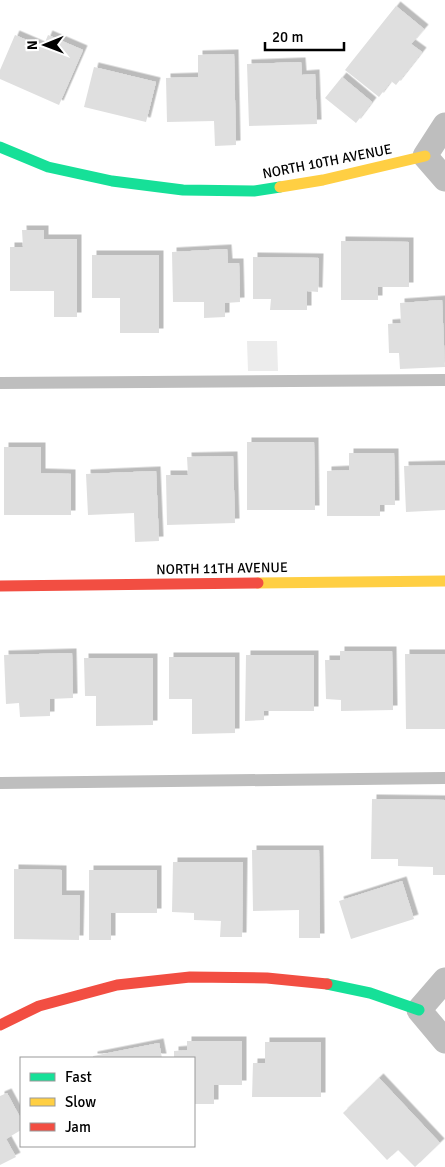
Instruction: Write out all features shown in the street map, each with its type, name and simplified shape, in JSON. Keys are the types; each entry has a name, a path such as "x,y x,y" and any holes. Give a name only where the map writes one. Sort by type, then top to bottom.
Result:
{"street":[{"path":"445,125 425,156 445,179"},
{"name":"NORTH 10TH AVENUE","path":"0,147 48,167 112,181 183,190 254,191 322,180 425,156"},
{"name":"NORTH 11TH AVENUE","path":"0,586 445,581"},
{"path":"0,1025 39,1006 117,985 190,977 267,978 325,984 370,993 419,1010 445,1041"},
{"path":"419,1010 445,980"}],"lane":[{"path":"0,384 445,380"},
{"path":"0,783 445,778"}],"shaded area":[{"path":"247,341 277,341 278,371 248,371"}],"building":[{"path":"396,6 424,29 411,44 422,52 396,85 391,81 379,97 345,70"},
{"path":"15,35 43,47 48,35 83,50 59,105 0,79 0,70"},
{"path":"234,54 236,145 215,146 214,121 167,122 166,78 198,77 198,55"},
{"path":"301,62 302,75 315,74 317,124 249,126 247,64"},
{"path":"94,67 156,82 146,122 84,107"},
{"path":"342,77 372,102 356,123 325,98"},
{"path":"22,230 44,230 44,239 77,239 77,317 54,317 54,291 10,291 10,247 23,247"},
{"path":"341,241 409,242 409,287 378,287 378,300 341,300"},
{"path":"227,249 228,263 239,263 240,302 225,303 225,317 204,318 204,302 173,302 172,252"},
{"path":"92,255 159,255 159,333 120,333 120,298 92,298"},
{"path":"253,257 319,258 318,292 307,291 307,310 270,310 271,299 253,299"},
{"path":"442,300 445,367 400,369 399,353 389,353 388,324 401,323 400,303"},
{"path":"247,442 314,442 315,510 247,510"},
{"path":"4,447 41,447 41,473 71,474 71,515 4,515"},
{"path":"349,453 394,453 395,505 380,505 380,516 327,516 327,471 349,470"},
{"path":"233,456 235,523 167,525 166,475 188,475 187,457"},
{"path":"445,465 445,510 406,512 404,466"},
{"path":"156,471 159,541 135,542 134,513 88,515 86,474"},
{"path":"340,651 392,651 393,710 341,711 341,700 326,699 325,660 340,660"},
{"path":"72,653 73,698 50,699 50,716 20,717 19,703 6,704 4,655"},
{"path":"405,654 445,654 445,729 406,729"},
{"path":"246,655 314,655 314,711 264,711 264,720 245,721"},
{"path":"169,657 235,657 235,733 192,734 192,699 169,699"},
{"path":"84,658 153,658 153,725 96,726 96,696 85,696"},
{"path":"372,799 445,800 445,875 433,875 433,867 398,866 398,859 371,859"},
{"path":"252,850 319,850 320,938 299,938 299,910 253,911"},
{"path":"173,862 243,862 242,937 220,937 221,921 194,920 194,913 172,912"},
{"path":"14,869 62,870 62,895 80,895 79,940 14,939"},
{"path":"89,870 157,870 157,913 111,913 111,940 89,940"},
{"path":"402,881 414,919 351,939 339,901"},
{"path":"187,1041 242,1041 242,1085 214,1085 214,1104 195,1104 195,1057 174,1057 174,1051 187,1050"},
{"path":"265,1042 321,1042 321,1097 252,1097 253,1063 265,1063"},
{"path":"159,1043 162,1057 93,1057"},
{"path":"379,1078 440,1143 415,1167 398,1150 387,1160 343,1113"},
{"path":"7,1093 20,1117 20,1131 6,1139 16,1157 0,1165 0,1096"}],"traffic: fast":[{"path":"0,147 48,167 112,181 183,190 254,191 280,187"},
{"path":"327,984 370,993 419,1010"}],"traffic: slow":[{"path":"280,187 323,180 425,156"},
{"path":"258,583 445,581"}],"traffic: jam":[{"path":"0,586 258,583"},
{"path":"0,1025 39,1006 117,985 190,977 267,978 327,984"}]}
